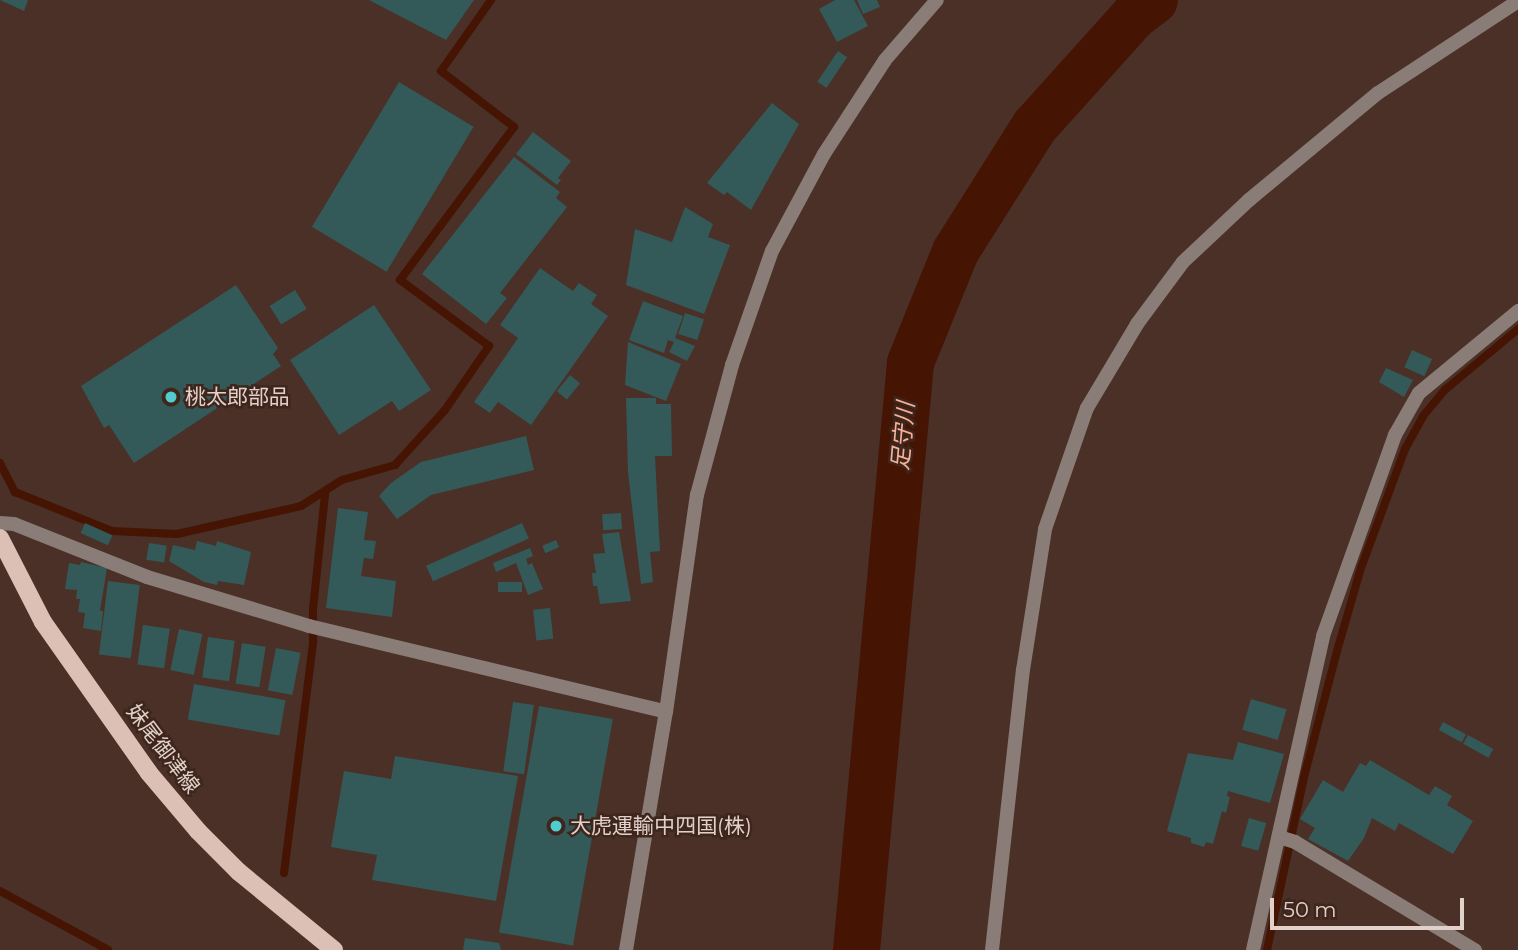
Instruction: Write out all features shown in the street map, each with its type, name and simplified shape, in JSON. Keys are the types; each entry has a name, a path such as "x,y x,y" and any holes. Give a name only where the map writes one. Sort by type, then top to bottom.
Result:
{"main road":[{"name":"妹尾御津線","path":"0,538 43,622 149,773 198,831 239,872 334,950"}],"street":[{"path":"626,950 666,712 697,495 732,365 772,251 824,154 885,60 937,0"},
{"path":"992,950 1023,670 1045,529 1087,408 1137,324 1192,253 1249,200 1378,93 1518,1"},
{"path":"1253,950 1286,839 1323,636 1395,435 1419,393 1518,311"},
{"path":"0,523 13,524 147,577 315,627 666,712"},
{"path":"1286,839 1475,950"}],"building":[{"path":"0,0 28,0 24,11"},
{"path":"369,0 474,0 446,40"},
{"path":"835,0 854,0 868,26 837,42 819,9"},
{"path":"857,0 877,0 880,7 863,14"},
{"path":"838,51 847,57 826,88 817,82"},
{"path":"399,82 474,127 387,272 312,227"},
{"path":"772,103 799,124 751,210 727,192 724,195 707,183"},
{"path":"533,132 571,161 558,178 561,180 557,185 516,154"},
{"path":"514,157 560,192 556,198 567,207 500,293 507,298 486,324 422,274"},
{"path":"685,207 713,224 708,237 730,245 704,314 626,285 635,229 672,242"},
{"path":"540,268 573,291 579,283 597,295 591,304 608,316 531,425 498,402 490,413 474,402 518,338 500,325"},
{"path":"236,285 278,348 273,354 281,366 134,463 109,425 104,428 81,386"},
{"path":"295,290 307,309 281,325 270,306"},
{"path":"643,301 683,316 675,338 695,346 687,361 669,352 674,342 668,340 664,353 629,340"},
{"path":"374,305 431,390 399,411 392,401 339,435 290,360"},
{"path":"685,313 704,319 697,340 678,334"},
{"path":"628,342 681,364 666,401 625,385"},
{"path":"1412,350 1432,359 1424,376 1404,367"},
{"path":"1386,368 1413,380 1404,397 1379,382"},
{"path":"570,375 580,383 567,400 557,391"},
{"path":"626,398 656,398 656,404 671,404 672,456 655,456 660,551 650,552 653,582 641,584 628,472"},
{"path":"526,436 534,470 431,495 397,519 379,496 391,483 421,462"},
{"path":"338,508 368,512 364,540 376,541 373,559 364,558 361,576 396,581 392,617 326,608"},
{"path":"621,513 622,529 603,530 602,514"},
{"path":"85,523 112,535 108,545 81,533"},
{"path":"522,523 529,539 433,581 426,566"},
{"path":"619,532 631,601 600,604 597,586 593,586 592,573 596,573 593,554 605,553 602,534"},
{"path":"556,540 559,547 545,553 542,546"},
{"path":"197,541 216,546 217,541 251,552 244,585 204,582 169,561 173,545 195,550"},
{"path":"149,543 167,546 164,563 146,560"},
{"path":"530,548 533,556 526,559 528,565 532,563 543,589 528,595 516,563 496,572 493,563"},
{"path":"81,562 107,568 100,611 103,611 101,631 83,628 85,613 78,612 80,599 76,599 77,590 65,589 69,563 80,565"},
{"path":"108,581 140,585 131,658 99,654"},
{"path":"498,582 522,582 522,592 498,592"},
{"path":"550,608 553,639 536,641 533,610"},
{"path":"143,625 170,629 164,668 137,665"},
{"path":"179,629 202,634 194,675 170,670"},
{"path":"208,637 235,641 229,681 202,678"},
{"path":"242,643 266,647 259,687 236,683"},
{"path":"276,648 301,653 292,695 268,690"},
{"path":"194,684 286,700 279,736 188,719"},
{"path":"1251,699 1287,709 1278,740 1242,730"},
{"path":"513,702 534,705 524,774 503,771"},
{"name":"大虎運輸中四国(株)","path":"539,706 613,719 573,946 499,933"},
{"path":"1443,722 1466,734 1462,742 1439,730"},
{"path":"1468,735 1493,749 1489,758 1463,744"},
{"path":"1238,742 1284,754 1270,803 1228,791 1227,796 1230,797 1226,813 1222,811 1213,844 1206,842 1204,847 1191,843 1191,838 1167,831 1188,753 1233,760"},
{"path":"395,756 518,776 496,901 372,880 377,855 331,847 344,771 391,779"},
{"path":"1370,760 1429,795 1435,786 1452,796 1447,805 1473,821 1453,854 1399,823 1395,831 1372,818 1364,838 1348,861 1308,839 1315,828 1300,819 1323,780 1343,792 1360,763 1366,766"},
{"path":"1249,818 1266,823 1258,851 1241,846"},
{"path":"465,938 499,943 501,950 463,950"}],"waterway":[{"path":"0,463 15,492 112,531 177,534 301,506 342,480 395,465 445,410 489,346 400,280 514,127 441,71 491,0"},
{"name":"足守川","path":"856,950 910,362 955,251 1034,126 1133,16 1154,0"},
{"path":"1267,950 1304,777 1337,651 1361,568 1405,449 1423,416 1446,389 1518,329"},
{"path":"284,873 313,642 313,609 325,494"},
{"path":"0,891 108,950"}],"place":[{"name":"桃太郎部品","path":"171,397"},
{"name":"大虎運輸中四国(株)","path":"556,826"}]}
